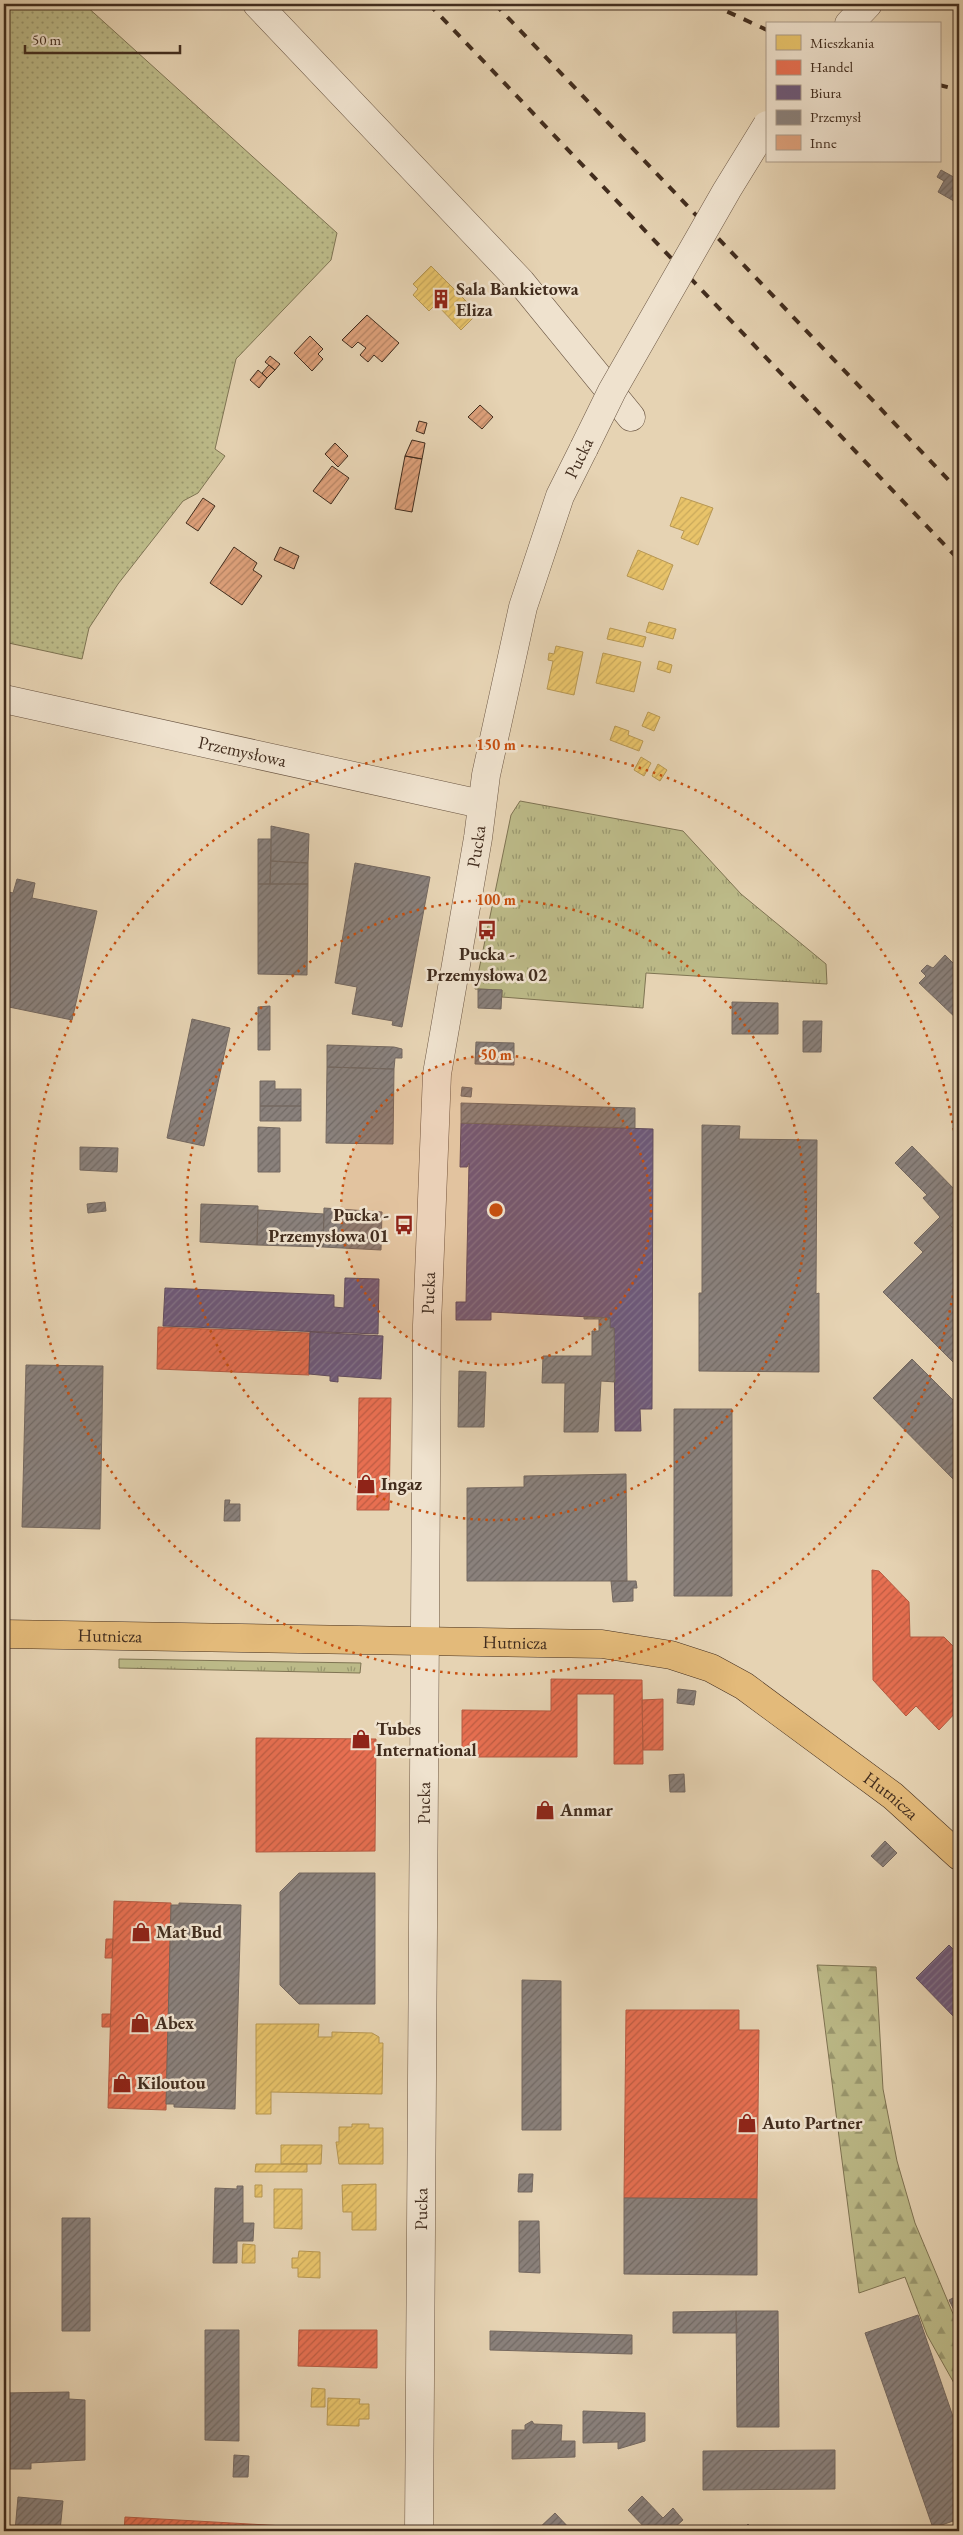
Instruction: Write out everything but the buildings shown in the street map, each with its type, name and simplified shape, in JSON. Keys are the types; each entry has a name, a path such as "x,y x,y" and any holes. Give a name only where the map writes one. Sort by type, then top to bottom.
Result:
{"main road":[{"name":"Hutnicza","path":"4,1634 602,1644 640,1648 696,1662 724,1674 768,1703 893,1796 959,1856"}],"street":[{"path":"258,4 521,282 631,417"},
{"path":"852,22 868,4"},
{"name":"Pucka","path":"419,2531 427,1325 437,1074 478,838 494,733 523,607 560,496 612,391 727,190 766,127"},
{"name":"Przemysłowa","path":"4,699 482,804"}],"green space":[{"path":"4,4 84,4 337,233 331,260 236,359 215,449 225,456 198,493 183,501 118,584 89,628 82,659 4,642"},
{"path":"520,801 683,831 741,894 826,964 827,984 646,973 643,1008 502,997 502,990 475,989 511,815"},
{"path":"119,1659 361,1663 360,1673 119,1668"},
{"path":"817,1965 876,1967 883,2089 897,2161 915,2223 959,2328 959,2392 927,2335 905,2277 859,2293"}],"railway":[{"path":"429,4 959,560"},
{"path":"495,4 959,491"},
{"path":"711,4 766,30"},
{"path":"940,85 959,90"}],"place":[{"name":"Sala Bankietowa Eliza","path":"441,299"},
{"name":"Pucka - Przemysłowa 02","path":"487,930"},
{"name":"Pucka - Przemysłowa 01","path":"404,1225"},
{"name":"Ingaz","path":"366,1484"},
{"name":"Tubes International","path":"361,1739"},
{"name":"Anmar","path":"545,1810"},
{"name":"Mat Bud","path":"141,1932"},
{"name":"Abex","path":"140,2023"},
{"name":"Kiloutou","path":"122,2083"},
{"name":"Auto Partner","path":"747,2123"}]}
